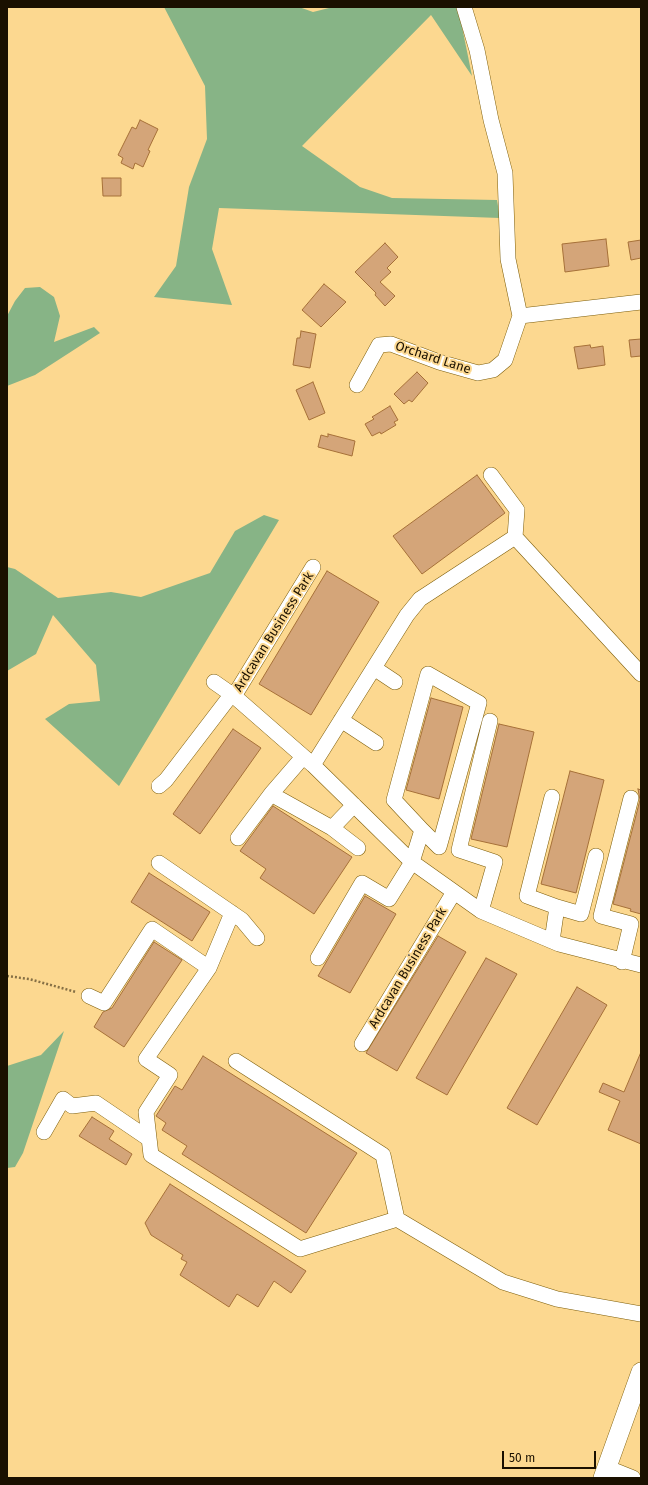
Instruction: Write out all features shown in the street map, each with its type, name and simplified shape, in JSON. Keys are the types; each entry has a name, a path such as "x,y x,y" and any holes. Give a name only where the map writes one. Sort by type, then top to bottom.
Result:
{"main road":[{"path":"606,1473 641,1372"}],"street":[{"path":"464,7 477,50 491,120 505,173 508,259 520,316 641,302"},
{"name":"Orchard Lane","path":"357,385 379,346 391,344 439,362 478,373 493,370 505,360 520,316"},
{"path":"491,475 517,510 515,537 641,674"},
{"path":"238,838 271,794 308,761 341,720 407,615 420,599 515,537"},
{"name":"Ardcavan Business Park","path":"159,786 182,762 228,699 234,696 313,567"},
{"path":"374,668 396,682"},
{"path":"428,674 479,703 439,847 422,830 394,800 428,674"},
{"name":"Ardcavan Business Park","path":"214,682 234,696 308,761 412,862 480,911 552,941 622,962 641,965"},
{"path":"341,720 376,744"},
{"path":"480,911 495,862 460,850 490,721"},
{"path":"271,794 332,828 358,848"},
{"path":"552,797 527,896 580,914 596,856"},
{"path":"622,962 636,926 601,916 631,798"},
{"path":"332,828 354,805"},
{"path":"318,958 362,883 389,899 412,862 422,830"},
{"path":"159,862 242,920 257,938"},
{"name":"Ardcavan Business Park","path":"362,1044 454,892"},
{"path":"552,941 557,907"},
{"path":"232,913 209,968 146,1059 170,1075 146,1112 151,1156 300,1249 397,1219"},
{"path":"89,996 104,1003 152,929 209,968"},
{"path":"236,1061 383,1155 397,1219 503,1282 556,1299 641,1314"},
{"path":"44,1132 63,1099 72,1106 96,1104 149,1139"},
{"path":"606,1473 633,1478"}],"path":[{"path":"7,976 29,979 89,996"}],"green space":[{"path":"164,7 299,7 313,12 333,7 458,7 472,76 431,15 302,146 360,187 392,198 497,200 500,218 219,208 212,249 232,305 154,297 176,266 189,187 207,139 205,86"},
{"path":"40,287 54,297 60,316 54,342 94,327 100,333 35,375 7,386 7,316 15,301 25,288"},
{"path":"264,515 279,520 119,786 45,719 69,704 100,701 96,665 53,615 36,654 7,671 7,567 15,569 58,598 111,592 141,597 210,573 235,531"},
{"path":"64,1031 23,1153 15,1167 7,1168 7,1066 41,1055"}],"building":[{"path":"140,120 158,129 148,150 150,151 143,167 135,163 133,169 121,163 123,158 118,155 132,127 136,129"},
{"path":"102,178 121,178 121,196 103,196"},
{"path":"606,239 609,266 565,272 562,244"},
{"path":"641,240 641,258 631,260 628,242"},
{"path":"385,243 398,257 387,268 391,272 380,282 395,296 385,306 375,295 376,293 355,272"},
{"path":"324,284 346,302 321,327 302,310"},
{"path":"301,331 316,334 310,368 293,365 297,338 300,338"},
{"path":"641,339 641,356 631,357 629,340"},
{"path":"590,345 591,348 603,346 605,365 578,369 574,347"},
{"path":"417,372 428,383 412,402 409,400 404,404 394,394"},
{"path":"313,382 325,413 309,420 296,390"},
{"path":"390,406 398,420 394,422 396,425 381,434 380,432 372,436 365,424 374,419 372,417"},
{"path":"328,434 355,441 352,456 318,447 321,435 328,437"},
{"path":"477,475 505,513 422,574 393,536"},
{"path":"327,571 379,602 311,715 259,684"},
{"path":"431,698 463,707 439,799 406,790"},
{"path":"499,724 534,732 507,847 471,839"},
{"path":"233,729 261,748 200,834 173,814"},
{"path":"570,771 604,780 576,893 541,884"},
{"path":"638,789 641,790 641,914 630,911 631,909 613,904 640,800"},
{"path":"273,806 352,857 314,914 260,878 266,869 240,851"},
{"path":"149,873 210,912 192,941 131,902"},
{"path":"365,896 396,914 350,993 318,976"},
{"path":"438,936 466,952 397,1071 366,1053"},
{"path":"154,942 182,960 124,1047 94,1027 103,1012 112,1008"},
{"path":"486,958 517,974 447,1095 416,1078"},
{"path":"577,987 607,1005 537,1125 507,1108"},
{"path":"641,1052 641,1144 608,1130 620,1101 599,1092 603,1083 624,1092"},
{"path":"203,1056 357,1153 306,1233 182,1154 187,1146 162,1130 166,1123 156,1116 175,1086 182,1090"},
{"path":"92,1117 114,1131 109,1139 132,1154 126,1165 79,1136"},
{"path":"170,1184 306,1271 291,1293 274,1281 258,1307 237,1294 229,1307 180,1275 187,1262 181,1259 183,1255 151,1235 145,1223"}]}
